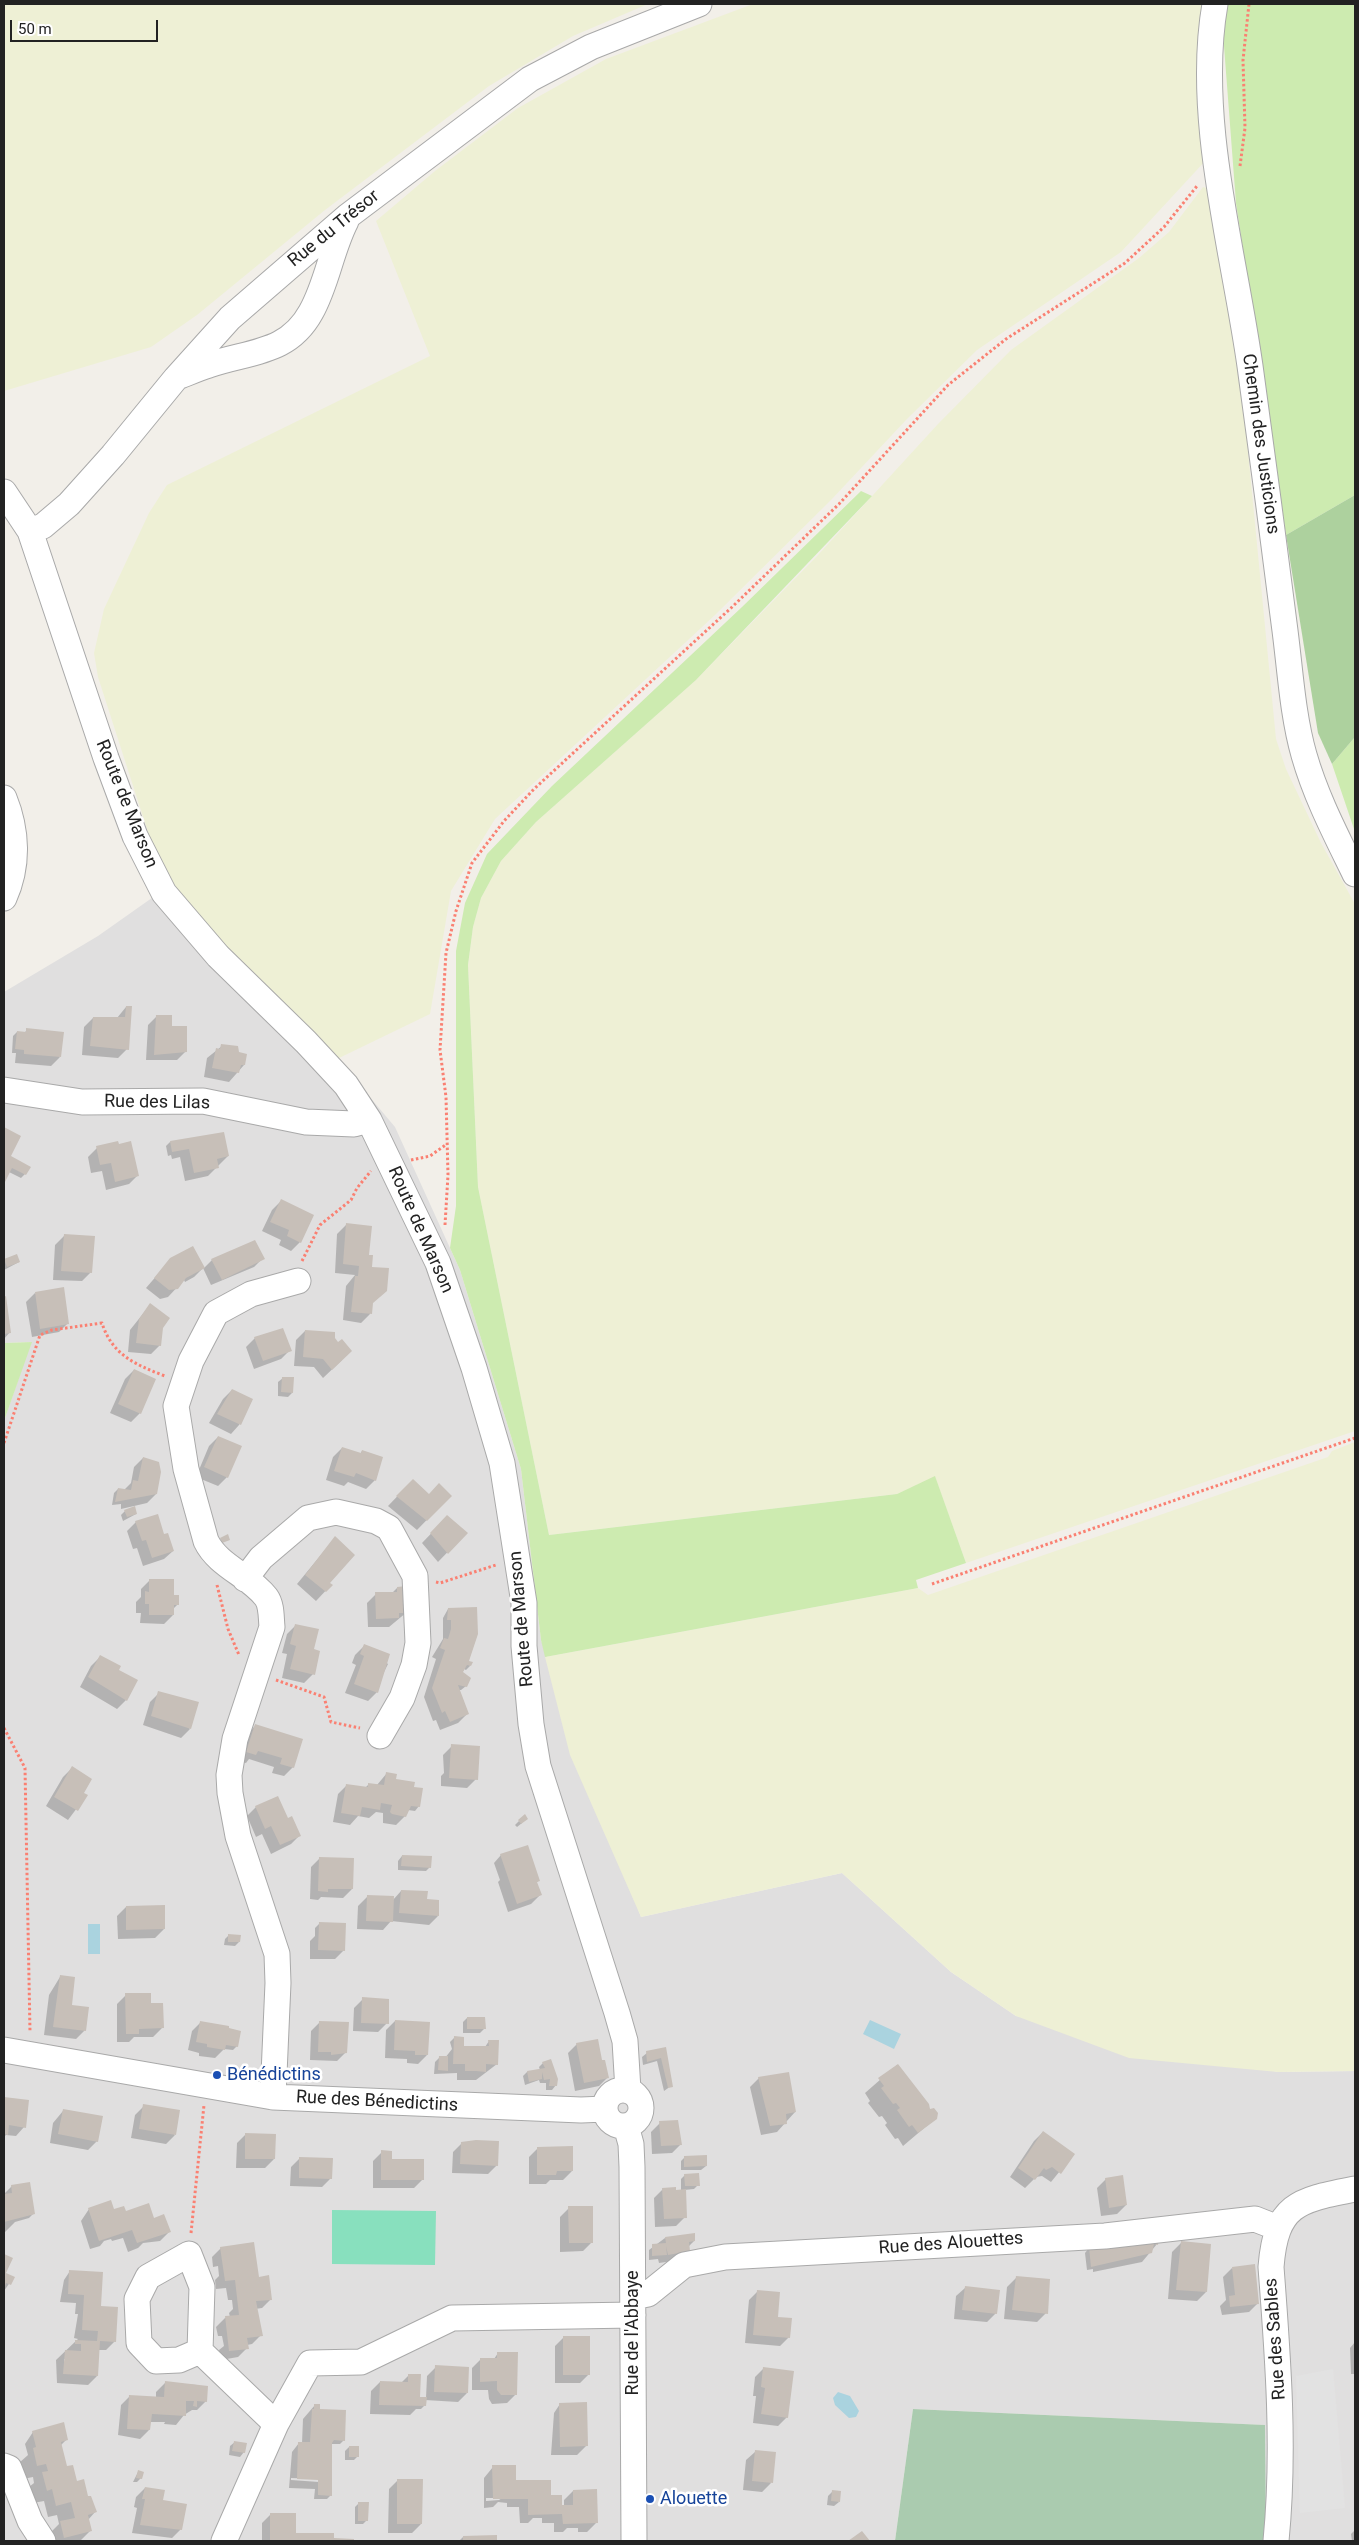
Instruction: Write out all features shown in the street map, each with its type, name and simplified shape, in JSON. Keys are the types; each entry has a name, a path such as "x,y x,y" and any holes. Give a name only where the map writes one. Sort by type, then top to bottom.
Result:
{"street":[{"name":"Rue du Trésor","path":"30,531 43,526 69,504 113,455 176,378 230,318 348,216 530,80 591,48 699,4"},
{"name":"Chemin des Justicions","path":"1214,4 1211,25 1209,79 1218,175 1250,365 1293,688 1304,754 1328,820 1353,867"},
{"path":"176,378 209,364 279,345 298,332 312,310 335,243 348,216"},
{"name":"Route de Marson","path":"4,492 30,531 106,758 135,836 164,893 218,956 306,1042 346,1085 370,1120 438,1263 474,1368 502,1463 524,1603 524,1646 531,1724 538,1766 617,2013 625,2042 628,2090"},
{"path":"4,798 10,813 15,836 15,858 4,898"},
{"name":"Rue des Lilas","path":"4,1090 82,1102 203,1101 306,1122 354,1124 370,1120"},
{"path":"273,2097 278,1983 277,1954 238,1836 230,1793 230,1775 235,1739 272,1627 271,1610 266,1597 211,1552 206,1541 186,1469 176,1406 191,1361 216,1313 251,1294 298,1282"},
{"path":"244,1579 261,1558 308,1518 336,1512 376,1520 389,1528 415,1576 418,1642 414,1665 402,1698 380,1736"},
{"name":"Rue des Bénedictins","path":"4,2050 273,2097 573,2110 605,2109"},
{"path":"628,2090 639,2099 642,2105 638,2119 626,2126 612,2123 605,2109 606,2102 614,2092 628,2090"},
{"name":"Rue de l'Abbaye","path":"626,2126 631,2144 632,2167 634,2541"},
{"name":"Rue des Sables","path":"1276,2541 1279,2513 1280,2391 1271,2267 1273,2247 1278,2228 1290,2209 1310,2198 1355,2189"},
{"name":"Rue des Alouettes","path":"633,2306 684,2265 724,2257 1105,2236 1255,2219 1278,2228"},
{"path":"200,2352 179,2360 156,2361 139,2342 137,2299 148,2277 189,2254 202,2287 200,2352 276,2424"},
{"path":"224,2541 276,2424 310,2363 360,2362 452,2318 526,2316 633,2306"},
{"path":"4,2466 9,2468 30,2521 42,2541"}],"path":[{"path":"438,1263 447,1214 446,1097 440,1050 446,953 456,911 472,863 504,821 534,789 731,608 839,504 948,385 1006,339 1124,263 1164,226 1196,186 1218,175 1233,174 1242,164 1245,128 1243,60 1250,4"},
{"path":"298,1282 299,1268 310,1241 320,1225 351,1200 369,1172 392,1164 430,1156 447,1144"},
{"path":"4,1443 40,1335 52,1330 102,1323 105,1333 118,1352 134,1364 183,1384"},
{"path":"932,1584 1355,1438"},
{"path":"415,1576 440,1584 518,1558"},
{"path":"215,1581 228,1629 245,1669 324,1697 331,1722 367,1729 380,1736"},
{"path":"4,1728 25,1768 31,2055"},
{"path":"189,2254 208,2087"}],"shaded area":[{"path":"166,888 321,1039 395,1127 460,1270 521,1469 541,1640 641,1917 842,1873 951,1972 1016,2016 1278,2072 1355,2071 1355,2541 1266,2541 1264,2425 913,2409 895,2541 4,2541 4,1421 31,1342 4,1343 4,992 98,936"},
{"path":"1333,2369 1345,2508 1300,2513 1296,2376"}],"green space":[{"path":"4,4 648,4 573,36 489,86 325,210 197,315 151,347 4,391"},
{"path":"753,4 1205,4 1207,159 1121,252 977,350 907,419 831,500 715,615 495,819 451,891 430,1014 337,1059 321,1039 166,888 98,677 94,653 104,609 149,513 167,485 430,356 376,221 435,171 518,108 606,59"},
{"path":"1228,4 1355,4 1355,495 1286,535 1236,203 1223,33"},
{"path":"1203,187 1213,190 1244,411 1276,739 1286,769 1321,843 1355,904 1355,1431 966,1563 935,1477 897,1494 549,1535 478,1187 468,965 473,927 481,898 501,861 536,822 696,680 818,555 938,424 1011,350 1139,258 1169,232"},
{"path":"861,491 872,496 696,680 536,822 501,861 481,898 473,927 468,965 478,1187 549,1535 897,1494 935,1476 966,1563 916,1580 918,1588 545,1657 541,1640 521,1469 460,1270 450,1248 456,1206 456,951 465,903 487,854 552,786 742,607"},
{"path":"1355,495 1355,737 1332,764 1318,733 1286,535"},
{"path":"1355,737 1355,832 1332,764"},
{"path":"32,1342 4,1421 4,1343"},
{"path":"1355,1442 1355,2071 1278,2072 1129,2058 1016,2016 951,1972 842,1873 641,1917 570,1755 545,1657 918,1588 928,1595 1328,1457 1332,1451"},
{"path":"332,2210 436,2211 435,2265 332,2264"},
{"path":"913,2409 1265,2425 1266,2541 895,2541"}],"water":[{"path":"88,1924 100,1924 100,1954 88,1954"},
{"path":"870,2020 901,2034 894,2049 863,2034"},
{"path":"838,2392 850,2396 859,2411 856,2417 849,2418 835,2405 833,2398"}],"building":[{"path":"126,1006 132,1006 129,1050 90,1046 93,1017 125,1017"},
{"path":"156,1015 172,1015 172,1026 187,1026 187,1052 154,1055"},
{"path":"26,1028 64,1032 61,1057 24,1054 24,1050 15,1049 17,1031 26,1032"},
{"path":"221,1044 238,1046 239,1052 247,1054 245,1065 241,1065 239,1073 212,1068 216,1048 220,1049"},
{"path":"4,1127 21,1136 11,1156 31,1167 26,1175 12,1168 4,1184"},
{"path":"224,1132 229,1156 217,1159 219,1168 194,1173 189,1149 172,1152 170,1141"},
{"path":"118,1141 119,1144 131,1141 139,1176 115,1182 111,1163 100,1165 96,1146"},
{"path":"281,1199 314,1215 301,1243 287,1236 289,1230 270,1222"},
{"path":"346,1223 372,1226 369,1255 373,1255 372,1267 389,1268 387,1291 373,1303 372,1314 351,1312 355,1276 358,1276 359,1266 343,1264"},
{"path":"64,1234 95,1236 92,1273 61,1271"},
{"path":"255,1240 265,1259 222,1280 211,1259"},
{"path":"193,1246 205,1268 186,1278 178,1289 169,1290 154,1278 170,1258"},
{"path":"17,1254 20,1262 7,1267 4,1259"},
{"path":"64,1287 69,1324 40,1329 35,1292"},
{"path":"6,1296 11,1333 4,1334 4,1297"},
{"path":"150,1303 170,1318 163,1328 161,1346 136,1343 139,1319"},
{"path":"283,1328 292,1351 263,1361 254,1337"},
{"path":"305,1330 335,1332 335,1338 338,1342 342,1339 352,1351 332,1370 323,1359 303,1357"},
{"path":"134,1369 156,1379 141,1414 118,1404"},
{"path":"282,1377 294,1377 293,1393 281,1392"},
{"path":"232,1389 253,1399 241,1425 217,1414"},
{"path":"218,1436 242,1446 228,1478 204,1467"},
{"path":"342,1447 361,1453 362,1450 383,1457 376,1481 356,1473 354,1477 334,1471"},
{"path":"143,1457 159,1462 161,1472 157,1494 115,1502 118,1488 131,1490 133,1480 138,1481"},
{"path":"413,1479 429,1494 439,1483 452,1496 427,1521 396,1496"},
{"path":"135,1506 137,1514 127,1517 124,1510"},
{"path":"158,1514 164,1534 168,1533 174,1551 152,1558 146,1540 142,1541 135,1521"},
{"path":"447,1515 468,1533 448,1554 430,1533"},
{"path":"228,1534 230,1540 222,1543 220,1538"},
{"path":"335,1536 355,1555 330,1583 333,1585 326,1592 305,1575"},
{"path":"149,1579 174,1579 174,1595 179,1595 179,1605 174,1605 174,1615 149,1615 149,1604 145,1604 145,1591 149,1592"},
{"path":"407,1586 408,1613 399,1613 399,1618 376,1619 375,1592 397,1592 397,1587"},
{"path":"477,1607 478,1634 469,1661 473,1662 471,1666 467,1665 463,1672 471,1678 467,1687 458,1685 469,1714 450,1722 445,1711 442,1713 432,1688 445,1650 440,1648 444,1638 448,1639 451,1629 451,1620 447,1620 448,1608"},
{"path":"295,1624 319,1629 314,1649 320,1651 315,1675 290,1669 296,1646 290,1644"},
{"path":"364,1644 390,1654 378,1693 354,1684 364,1656 360,1654"},
{"path":"100,1655 121,1666 119,1670 138,1680 127,1701 88,1677"},
{"path":"158,1691 199,1702 191,1729 151,1716"},
{"path":"255,1724 303,1739 294,1768 280,1764 282,1758 258,1751 256,1755 246,1752"},
{"path":"451,1744 480,1746 478,1780 449,1778"},
{"path":"72,1766 92,1779 84,1793 88,1795 78,1811 54,1797"},
{"path":"386,1772 397,1774 396,1779 415,1782 414,1787 423,1788 420,1807 411,1806 406,1817 392,1814 390,1812 392,1805 381,1803 380,1810 362,1807 360,1816 341,1813 346,1784 368,1787 368,1783 384,1785"},
{"path":"278,1796 288,1818 292,1816 301,1836 280,1845 271,1826 265,1829 255,1806"},
{"path":"525,1814 528,1819 521,1824 518,1820"},
{"path":"528,1845 540,1881 537,1882 542,1895 517,1904 500,1854"},
{"path":"402,1855 432,1856 431,1868 401,1866"},
{"path":"319,1857 354,1858 353,1889 328,1889 328,1892 318,1891"},
{"path":"401,1890 428,1891 427,1899 439,1900 439,1916 399,1913"},
{"path":"367,1895 394,1896 393,1922 366,1921"},
{"path":"165,1905 165,1929 126,1930 126,1906"},
{"path":"319,1922 346,1923 345,1951 318,1950"},
{"path":"228,1934 241,1935 240,1942 228,1942"},
{"path":"60,1975 75,1977 72,2005 89,2007 86,2031 53,2027"},
{"path":"125,1993 151,1993 151,2003 163,2003 164,2028 139,2029 139,2034 126,2034"},
{"path":"362,1997 389,1999 389,2024 361,2023"},
{"path":"467,2017 485,2017 486,2029 467,2029"},
{"path":"395,2020 430,2022 428,2055 415,2055 415,2051 394,2050"},
{"path":"200,2021 229,2026 229,2028 241,2031 238,2047 226,2045 225,2050 207,2047 207,2044 196,2042"},
{"path":"319,2021 349,2022 347,2053 331,2055 331,2052 318,2052"},
{"path":"454,2036 464,2037 464,2046 489,2046 488,2040 499,2040 498,2065 486,2064 486,2072 465,2071 465,2064 453,2064"},
{"path":"598,2039 602,2060 605,2060 609,2078 584,2083 576,2043"},
{"path":"666,2047 673,2087 668,2088 661,2058 647,2062 646,2051"},
{"path":"439,2056 448,2056 448,2071 438,2070"},
{"path":"551,2059 558,2079 557,2086 549,2086 550,2079 544,2080 542,2072 542,2079 529,2082 527,2071 545,2068 542,2062"},
{"path":"898,2064 929,2104 930,2109 934,2108 938,2113 937,2119 918,2133 912,2125 909,2127 897,2110 900,2108 896,2103 893,2104 881,2088 884,2086 878,2078"},
{"path":"789,2072 796,2112 786,2114 787,2124 770,2126 758,2077"},
{"path":"4,2097 29,2100 26,2128 9,2125 8,2135 4,2134"},
{"path":"143,2104 180,2110 176,2135 139,2129"},
{"path":"63,2109 103,2116 98,2142 58,2134"},
{"path":"678,2120 682,2145 661,2146 659,2121"},
{"path":"1043,2131 1075,2154 1061,2174 1052,2167 1046,2170 1044,2168 1035,2180 1018,2168"},
{"path":"245,2133 276,2134 275,2159 245,2159"},
{"path":"476,2140 499,2141 498,2166 460,2164 461,2142"},
{"path":"573,2146 573,2171 557,2171 556,2175 537,2175 537,2147"},
{"path":"381,2150 392,2151 392,2159 424,2159 424,2180 381,2180"},
{"path":"707,2155 707,2166 684,2167 684,2156"},
{"path":"299,2157 333,2158 332,2179 299,2178"},
{"path":"699,2173 700,2186 685,2186 684,2174"},
{"path":"1123,2175 1127,2205 1109,2208 1105,2178"},
{"path":"30,2182 35,2214 4,2222 4,2194 12,2193 11,2185"},
{"path":"676,2187 676,2190 686,2189 687,2218 664,2219 662,2188"},
{"path":"111,2200 114,2209 124,2206 126,2211 149,2203 154,2218 164,2214 171,2232 137,2243 132,2230 99,2241 88,2208"},
{"path":"568,2206 593,2206 593,2243 569,2243"},
{"path":"695,2233 695,2241 689,2242 690,2251 668,2255 666,2246 667,2255 652,2256 652,2244 666,2243 665,2237"},
{"path":"1159,2234 1158,2245 1154,2244 1152,2253 1091,2267 1089,2247"},
{"path":"1181,2241 1211,2244 1207,2292 1176,2290"},
{"path":"254,2242 259,2277 269,2275 272,2300 256,2301 263,2336 247,2338 249,2349 229,2351 225,2316 239,2315 235,2280 225,2281 220,2247"},
{"path":"4,2254 13,2258 6,2273 15,2277 11,2285 6,2283 4,2289"},
{"path":"1255,2264 1259,2304 1230,2307 1229,2296 1235,2295 1232,2267"},
{"path":"69,2270 103,2272 101,2306 118,2307 116,2342 100,2341 98,2376 63,2374 65,2350 81,2351 81,2344 75,2344 75,2340 97,2341 98,2331 82,2330 84,2295 68,2294"},
{"path":"1016,2276 1050,2279 1048,2314 1012,2310"},
{"path":"965,2286 1000,2290 997,2314 962,2310"},
{"path":"757,2290 780,2292 778,2317 792,2318 790,2338 753,2335"},
{"path":"563,2336 590,2336 590,2375 563,2375"},
{"path":"497,2352 518,2352 517,2395 501,2395 497,2390 497,2381 480,2382 480,2358 497,2358"},
{"path":"435,2365 469,2367 468,2393 434,2392"},
{"path":"763,2367 794,2371 788,2418 761,2414 765,2388 761,2387"},
{"path":"408,2374 421,2374 420,2397 427,2397 426,2406 379,2405 380,2381 408,2382"},
{"path":"165,2381 208,2386 207,2402 197,2401 197,2407 193,2406 194,2401 186,2401 186,2416 152,2414 150,2430 127,2429 129,2395 164,2397"},
{"path":"587,2402 588,2446 560,2447 559,2403"},
{"path":"314,2404 320,2404 320,2409 346,2410 345,2441 334,2440 332,2443 332,2496 318,2495 318,2480 297,2479 298,2442 310,2442"},
{"path":"64,2422 68,2440 61,2442 67,2466 73,2465 77,2481 84,2479 88,2496 91,2496 97,2512 88,2515 92,2531 64,2538 60,2521 75,2518 71,2502 56,2506 52,2489 47,2491 42,2472 48,2471 46,2464 37,2466 33,2448 36,2447 32,2431"},
{"path":"234,2441 247,2443 245,2453 232,2451"},
{"path":"349,2446 359,2446 359,2457 349,2457"},
{"path":"755,2450 776,2452 773,2483 752,2481"},
{"path":"492,2465 516,2465 516,2480 551,2480 551,2495 562,2495 562,2505 573,2505 573,2490 597,2489 598,2523 563,2524 562,2514 528,2515 528,2499 493,2499"},
{"path":"138,2470 144,2472 142,2479 136,2478"},
{"path":"397,2479 423,2479 422,2524 397,2524"},
{"path":"145,2487 165,2490 163,2500 187,2504 182,2530 140,2525 145,2499 142,2499"},
{"path":"832,2490 841,2491 840,2502 831,2501"},
{"path":"358,2502 369,2502 368,2521 358,2521"},
{"path":"270,2513 296,2513 296,2533 334,2533 334,2538 354,2539 354,2541 270,2541"},
{"path":"862,2531 870,2541 848,2541"},
{"path":"497,2535 497,2541 463,2541 463,2536"}],"place":[{"name":"Bénédictins","path":"217,2075"},
{"name":"Alouette","path":"650,2499"}]}
